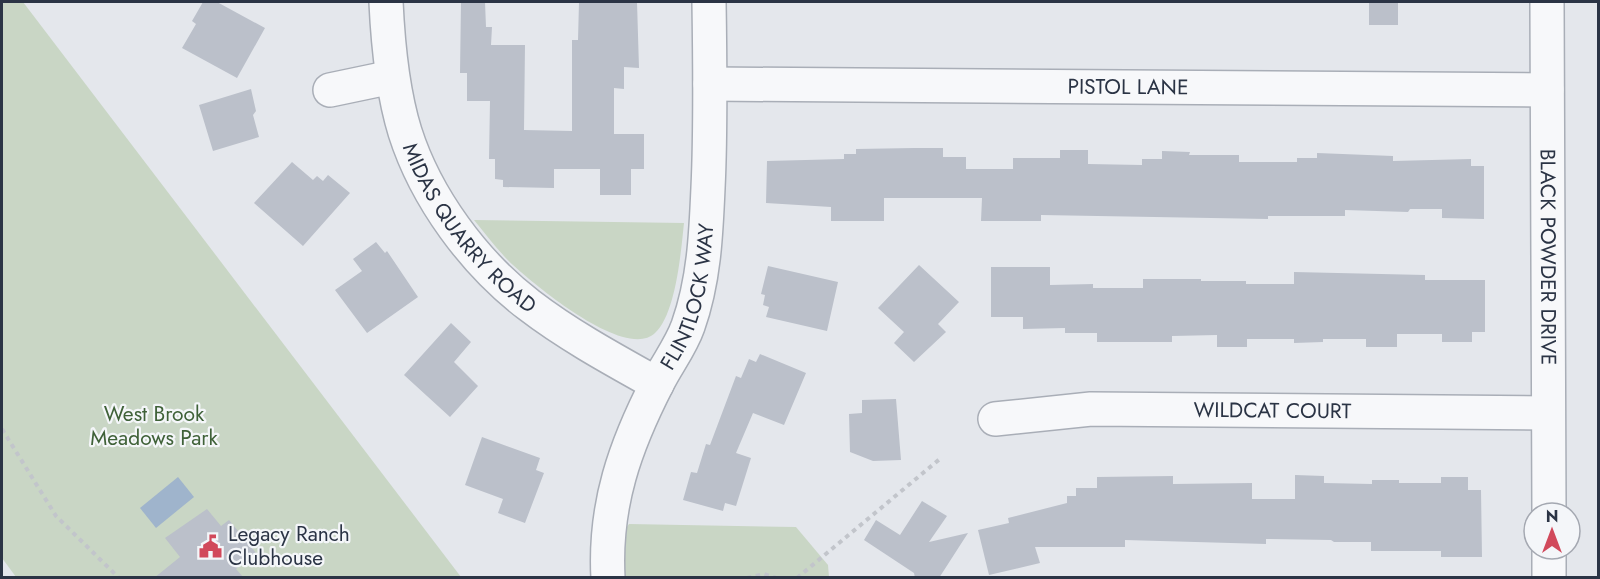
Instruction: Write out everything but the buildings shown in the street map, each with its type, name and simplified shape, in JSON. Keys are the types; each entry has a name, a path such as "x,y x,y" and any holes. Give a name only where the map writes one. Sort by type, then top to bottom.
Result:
{"street":[{"name":"MIDAS QUARRY ROAD","path":"386,2 393,77 406,134 425,177 461,235 506,285 555,323 657,384"},
{"name":"FLINTLOCK WAY","path":"608,578 606,548 612,505 622,461 657,384 687,327 705,257 710,84 709,2"},
{"name":"BLACK POWDER DRIVE","path":"1547,2 1549,501"},
{"path":"330,90 393,77"},
{"name":"PISTOL LANE","path":"710,84 1547,90"},
{"name":"WILDCAT COURT","path":"995,420 1091,409 1548,413"},
{"path":"1549,561 1549,578"}],"path":[{"path":"2,429 56,516 119,578"},
{"path":"797,578 941,458"},
{"path":"747,578 764,574 776,578"}],"green space":[{"name":"West Brook Meadows Park","path":"2,2 23,2 461,577 16,577 2,558"},
{"path":"474,220 684,223 673,297 662,324 655,333 642,339 624,337 603,329 560,303 513,265"},
{"path":"629,524 796,527 828,565 829,577 590,578"}],"water":[{"path":"178,477 194,497 156,528 140,508"}],"place":[{"name":"Legacy Ranch Clubhouse","path":"210,546"}]}
